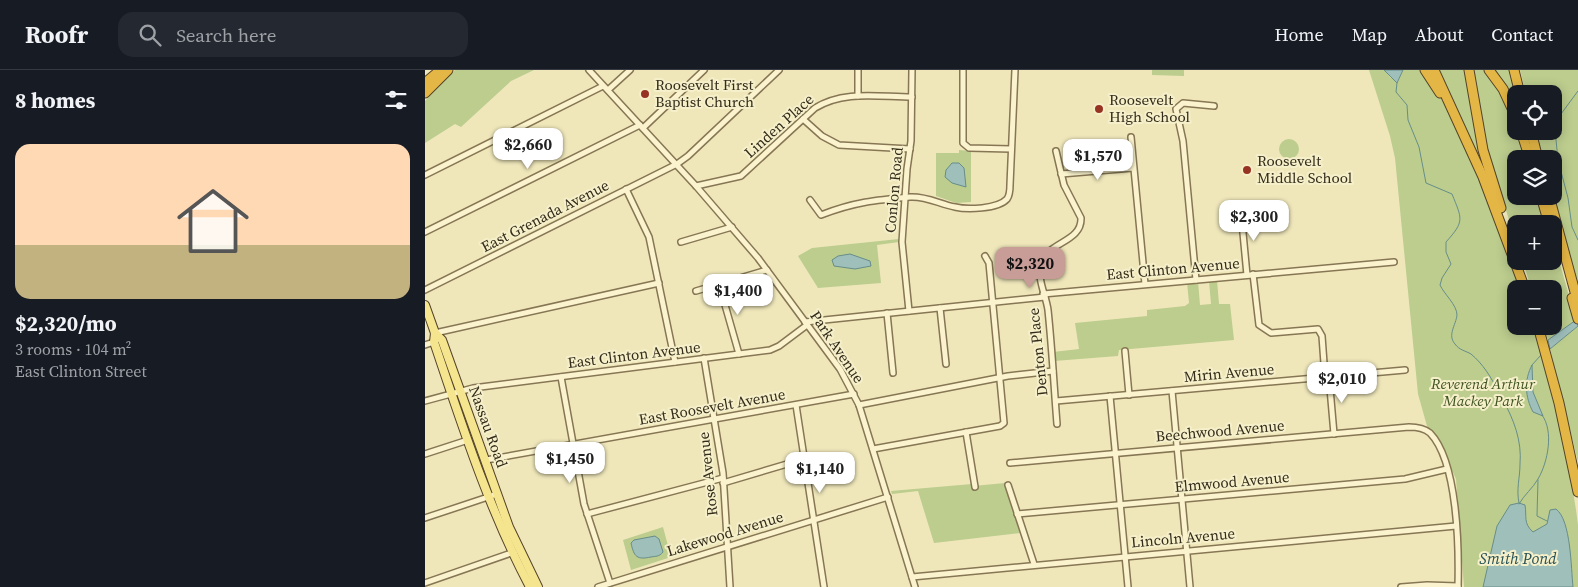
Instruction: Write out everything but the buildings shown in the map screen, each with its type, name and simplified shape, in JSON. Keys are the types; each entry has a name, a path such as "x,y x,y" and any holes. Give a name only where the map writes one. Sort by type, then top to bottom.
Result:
{"highway":[{"path":"425,83 440,70"},
{"path":"425,93 448,70"},
{"path":"1425,70 1470,148"},
{"path":"1434,70 1470,148 1522,280"},
{"path":"1469,70 1485,158 1507,224"},
{"path":"1489,70 1507,98"},
{"path":"1514,70 1518,85"},
{"path":"1551,205 1578,319"},
{"path":"1562,262 1578,303"},
{"path":"1542,335 1578,492"}],"main road":[{"name":"Nassau Road","path":"425,305 435,333 442,340 468,440 489,497 530,587"},
{"name":"Nassau Road","path":"435,333 434,342 485,460 515,551 538,587"}],"street":[{"name":"Park Avenue","path":"589,70 677,164 732,227 767,270 840,369 859,405 915,587"},
{"path":"608,90 630,70"},
{"path":"425,232 641,127 704,70"},
{"name":"East Grenada Avenue","path":"425,290 677,164 688,156 779,70"},
{"path":"858,70 858,96"},
{"name":"Conlon Road","path":"909,311 903,242 910,150 912,70"},
{"path":"963,70 963,143 969,148 1011,148"},
{"path":"810,200 821,215 861,202 905,198 924,197 959,208 1000,204 1007,199 1010,192 1015,70"},
{"path":"425,175 603,86"},
{"name":"Linden Place","path":"696,186 741,176 825,101 841,96 912,98"},
{"path":"1196,280 1183,142 1176,109 1183,103 1214,106"},
{"path":"803,119 822,136 839,145 910,150"},
{"path":"1131,137 1145,284"},
{"name":"Denton Place","path":"1056,151 1061,174 1081,218 1081,224 1074,235 1049,251 1043,259 1040,272 1053,371 1057,424"},
{"path":"1061,174 1133,168"},
{"path":"626,189 649,237 675,362"},
{"path":"1241,212 1247,275"},
{"path":"681,242 732,227"},
{"path":"873,449 1001,426 1004,423 989,263 985,256"},
{"name":"East Clinton Avenue","path":"993,303 1145,284 1394,262"},
{"path":"696,291 767,270"},
{"path":"1253,274 1259,325 1271,333 1318,329 1322,336 1334,434"},
{"path":"435,333 659,283"},
{"path":"719,284 739,354"},
{"path":"806,323 993,303"},
{"path":"940,308 945,364"},
{"path":"887,314 893,373"},
{"name":"East Clinton Avenue","path":"425,400 456,392 775,349 806,323"},
{"path":"425,345 434,342"},
{"path":"1125,351 1129,395"},
{"name":"Rose Avenue","path":"704,358 715,419 723,481 731,587"},
{"name":"Mirin Avenue","path":"1055,401 1405,370"},
{"path":"859,405 1001,378 1053,371"},
{"path":"561,377 587,514 610,583"},
{"path":"1172,391 1190,587"},
{"name":"East Roosevelt Avenue","path":"485,460 854,394"},
{"path":"1110,396 1127,587"},
{"path":"795,405 824,587"},
{"name":"Beechwood Avenue","path":"1010,463 1409,427 1421,428 1430,434 1443,455 1447,468"},
{"path":"966,432 975,487"},
{"path":"425,454 468,440"},
{"path":"587,514 761,472 804,459"},
{"path":"1401,587 1427,584 1458,587 1457,526 1447,468"},
{"name":"Elmwood Avenue","path":"1017,514 1405,479 1447,468"},
{"path":"1008,485 1034,564"},
{"path":"425,518 497,494"},
{"name":"Lakewood Avenue","path":"598,587 888,497"},
{"name":"Lincoln Avenue","path":"912,577 1034,564 1457,526"},
{"path":"425,583 515,551"},
{"path":"908,587 915,587"}],"green space":[{"path":"455,70 534,70 511,81 461,127 455,124 425,143 425,101"},
{"path":"1152,70 1184,70 1184,76 1152,75"},
{"name":"Reverend Arthur Mackey Park","path":"1369,70 1384,70 1391,78 1399,79 1403,70 1422,70 1454,121 1467,148 1479,175 1507,252 1507,270 1513,270 1517,280 1507,280 1507,335 1535,335 1559,425 1575,500 1578,525 1578,587 1464,587 1456,479 1436,436 1427,426 1418,394 1395,158"},
{"path":"1436,70 1464,70 1480,151 1496,198"},
{"path":"1472,70 1486,70 1501,91 1507,102 1507,140 1522,140 1525,150 1507,150 1507,205 1542,205 1545,215 1508,215 1482,134"},
{"path":"1493,70 1511,70 1514,85 1507,85 1507,94"},
{"path":"1520,70 1578,70 1578,286 1562,228 1562,215 1558,215 1556,205 1562,205 1562,150 1541,150 1538,140 1562,140 1562,85 1524,85"},
{"path":"1289,139 1296,142 1299,149 1296,156 1289,159 1282,156 1279,149 1282,142"},
{"path":"959,150 971,151 971,202 956,203 936,196 936,153 959,153"},
{"path":"899,239 899,242 877,245 881,283 818,288 798,256 812,248"},
{"path":"1526,270 1562,270 1576,320 1562,330 1562,280 1528,280"},
{"path":"1217,280 1219,304 1230,304 1234,340 1119,350 1118,356 1054,361 1053,352 1079,349 1075,323 1147,316 1147,310 1185,306 1189,303 1187,282 1198,281 1200,305 1211,304 1209,281"},
{"path":"1578,326 1578,462 1550,349"},
{"path":"1546,335 1555,335 1548,340"},
{"path":"1005,483 1021,533 934,543 918,491 892,494 891,491 972,484 973,486"},
{"path":"663,527 671,557 631,570 623,540"}],"water":[{"path":"1384,70 1403,70 1397,83"},
{"path":"952,163 959,163 964,168 966,187 952,183 945,177 946,170"},
{"path":"850,254 870,261 871,266 855,269 834,266 832,260 838,256"},
{"path":"1576,320 1578,326 1550,349 1548,340 1555,335 1562,335 1562,330"},
{"path":"1532,365 1533,392 1543,416 1533,412 1528,400 1527,383"},
{"name":"Smith Pond","path":"1519,503 1525,505 1527,523 1533,532 1547,524 1550,510 1556,509 1561,515 1565,523 1569,545 1573,587 1483,587 1497,526 1510,505"},
{"path":"655,536 659,539 663,552 660,555 639,558 633,552 631,543 634,540"}],"waterway":[{"path":"1397,83 1396,92 1407,105 1408,120 1419,147 1426,183 1452,194 1460,215 1459,224 1446,242 1446,252 1451,264 1440,285 1453,303 1457,315 1452,334 1453,341 1458,348 1471,354 1479,362 1490,376 1498,391"},
{"path":"1578,91 1558,118 1555,130 1558,160 1568,198 1572,227 1578,240"},
{"path":"1532,365 1541,355"},
{"path":"1503,400 1514,423 1520,447 1519,503"},
{"path":"1519,504 1538,479 1545,464 1549,438 1546,422 1542,415"},
{"path":"1538,480 1537,516 1547,521"}],"place":[{"name":"Roosevelt First Baptist Church","path":"645,94"},
{"name":"Roosevelt High School","path":"1099,109"},
{"name":"Roosevelt Middle School","path":"1247,170"}]}
